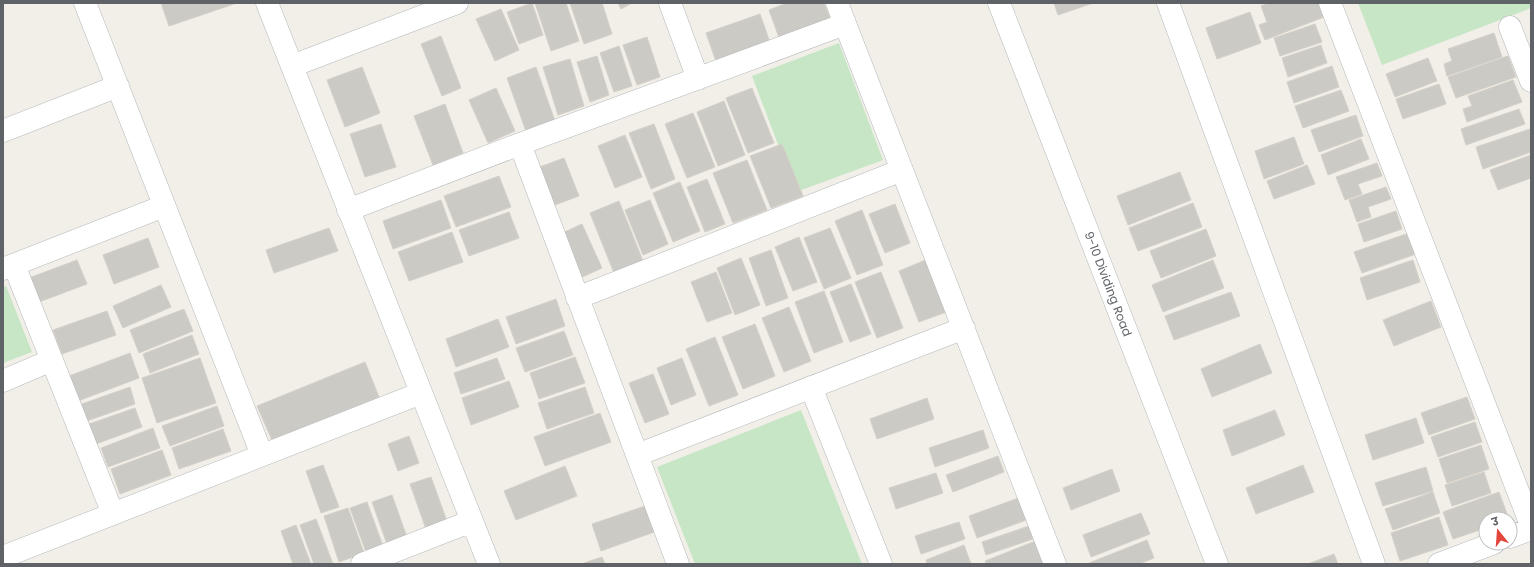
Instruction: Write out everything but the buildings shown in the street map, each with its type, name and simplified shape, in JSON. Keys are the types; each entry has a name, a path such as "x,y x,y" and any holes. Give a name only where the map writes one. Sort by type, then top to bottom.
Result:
{"street":[{"path":"85,3 262,455"},
{"path":"267,3 489,564"},
{"path":"292,66 457,3"},
{"path":"670,3 698,79"},
{"path":"837,3 1055,564"},
{"name":"9-10 Dividing Road","path":"999,3 1217,564"},
{"path":"1168,3 1374,564"},
{"path":"1330,3 1531,524"},
{"path":"348,210 520,144 845,24"},
{"path":"1510,27 1531,81"},
{"path":"3,131 118,86"},
{"path":"520,144 678,564"},
{"path":"577,298 902,170"},
{"path":"113,514 52,360 8,267 164,206"},
{"path":"637,455 964,328"},
{"path":"3,381 52,360"},
{"path":"811,387 881,564"},
{"path":"3,557 421,393"},
{"path":"362,564 472,521"},
{"path":"1518,534 1531,529"},
{"path":"1439,564 1478,549"}],"green space":[{"path":"1358,3 1531,3 1531,8 1382,65"},
{"path":"839,43 883,160 796,192 752,76"},
{"path":"6,286 32,352 3,363 3,287"},
{"path":"801,410 862,564 695,564 657,467"}]}
